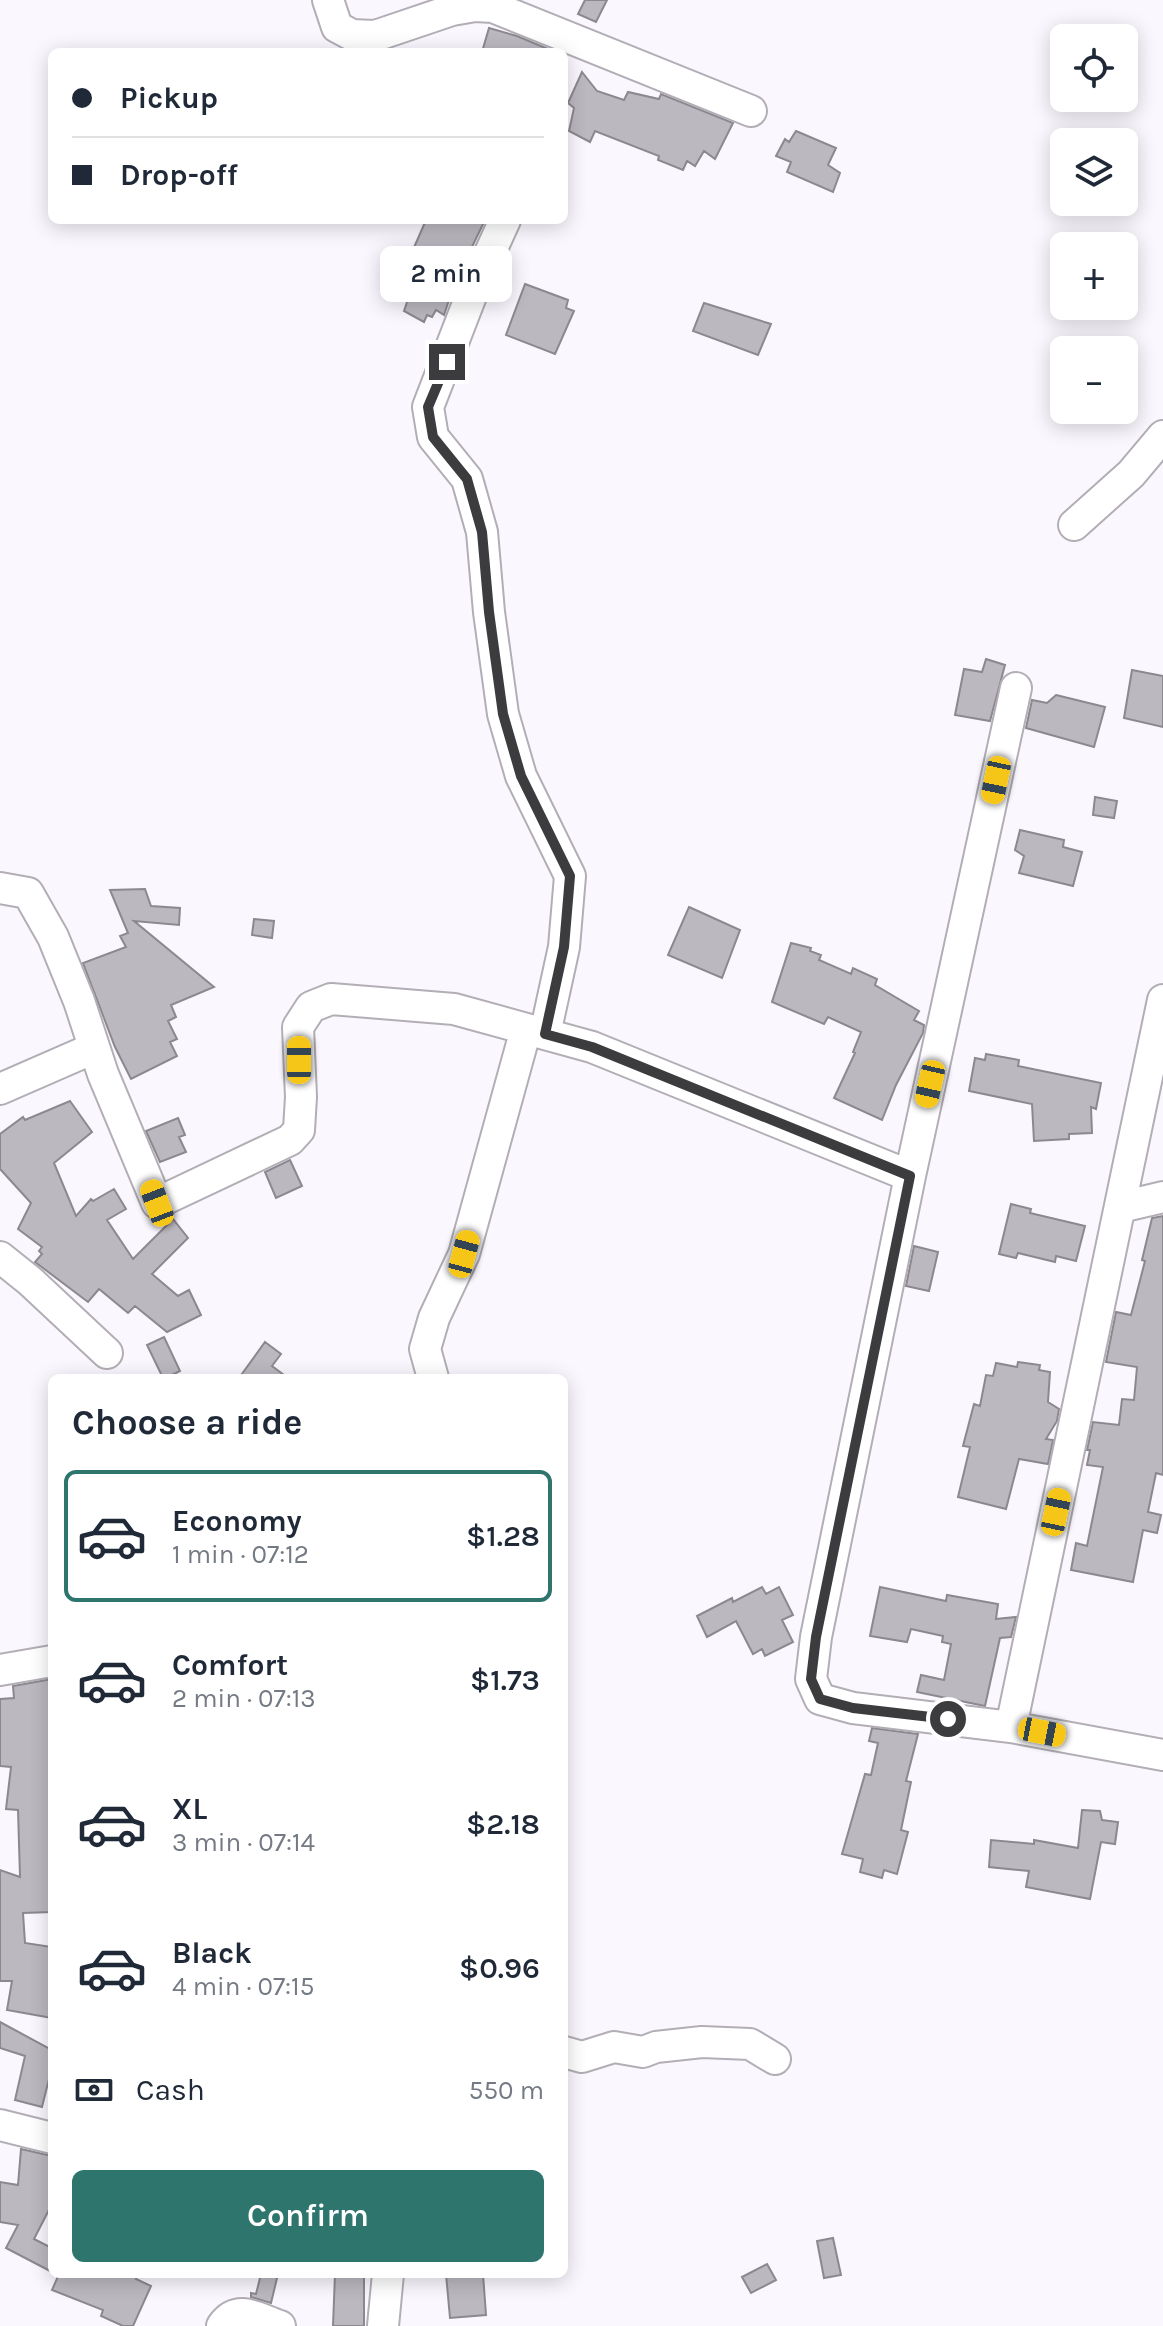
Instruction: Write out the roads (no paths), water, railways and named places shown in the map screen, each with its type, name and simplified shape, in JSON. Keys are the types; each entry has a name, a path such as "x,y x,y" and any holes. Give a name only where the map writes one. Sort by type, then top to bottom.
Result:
{"street":[{"path":"328,0 337,27 361,37 375,36 452,10 493,7 567,46 751,111"},
{"path":"432,1374 425,1349 434,1318 464,1254 564,947 570,876 517,763 503,714 482,532 467,479 433,437 428,407 474,288 503,224"},
{"path":"1074,525 1131,474 1163,436"},
{"path":"1016,688 910,1176 835,1540 811,1679 820,1699 853,1708 1011,1727 1163,1755"},
{"path":"0,888 28,893 53,937 157,1203 290,1140 299,1130 298,1027 311,1007 331,999 454,1009 592,1047 910,1176"},
{"path":"1011,1727 1163,1000"},
{"path":"0,1089 94,1048"},
{"path":"1121,1207 1163,1197"},
{"path":"0,1257 107,1353"},
{"path":"0,1670 48,1662"},
{"path":"568,2053 582,2057 614,2047 643,2052 656,2047 702,2042 750,2044 775,2059"},
{"path":"0,2125 48,2137"},
{"path":"383,2326 388,2278"},
{"path":"222,2326 229,2316 238,2313 280,2326"}]}
